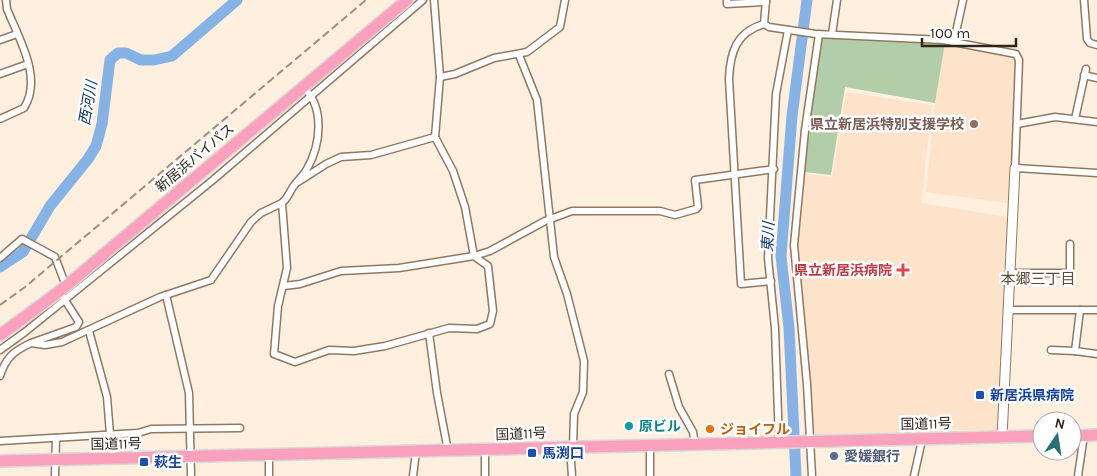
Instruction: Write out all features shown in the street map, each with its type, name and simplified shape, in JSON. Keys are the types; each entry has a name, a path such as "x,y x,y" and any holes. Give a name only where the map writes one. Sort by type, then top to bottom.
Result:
{"highway":[{"name":"新居浜バイパス","path":"0,335 64,292 407,0"},
{"path":"1084,436 1097,435"},
{"name":"国道11号","path":"0,461 1032,436"}],"street":[{"path":"0,350 64,292 213,180 423,0"},
{"path":"282,203 287,268 278,306 274,354 288,361 295,362 329,350 354,350 385,346 449,328 477,329 490,324 493,311 488,266 474,256 466,207 453,172 435,137 440,77 434,0"},
{"path":"440,77 455,74 494,58 519,55 534,48 560,27 565,0"},
{"path":"727,0 727,4 766,1 764,24"},
{"path":"832,34 837,0"},
{"path":"954,41 963,0"},
{"path":"1084,0 1087,39 1090,43 1097,45"},
{"path":"0,119 24,108 29,100 32,89 28,64 4,3"},
{"path":"771,282 741,284 734,174 730,62 736,44 752,28 764,24 769,27 818,34 954,41 1016,54 1019,60 1018,124 1002,437"},
{"path":"782,443 768,258 774,169 776,94 790,30"},
{"path":"0,40 17,34"},
{"path":"812,476 807,442 808,384 794,245 805,130 818,34"},
{"path":"519,55 538,100 554,257 567,294 584,361 583,392 574,414 572,476"},
{"path":"0,74 28,64"},
{"path":"1075,118 1085,72 1097,78"},
{"path":"32,343 45,345 62,342 166,295 211,280 251,222 261,213 282,203 306,169 316,146 319,112 312,95 303,87"},
{"path":"1018,124 1055,117 1097,122"},
{"path":"298,182 326,164 341,158 372,155 435,137"},
{"path":"1015,168 1097,173"},
{"path":"284,286 300,284 341,272 399,268 474,256 490,250 549,219 582,209 660,211 675,215 696,210 698,207 695,180 774,169"},
{"path":"0,258 22,238 55,258 64,292 79,322 76,327 12,352 4,362 0,376"},
{"path":"1010,273 1070,273 1070,244"},
{"path":"166,295 189,393 191,476"},
{"path":"1009,310 1097,310"},
{"path":"1075,351 1080,310"},
{"path":"89,331 107,397 112,459"},
{"path":"429,333 437,393 448,451"},
{"path":"1052,350 1097,354"},
{"path":"669,374 679,407 692,432 695,445"},
{"path":"0,442 110,435 151,429 240,428"},
{"path":"1078,476 1084,436"},
{"path":"55,476 56,438"},
{"path":"914,476 922,440"},
{"path":"650,446 650,476"},
{"path":"485,450 485,476"},
{"path":"413,476 416,452"},
{"path":"269,455 269,476"}],"shaded area":[{"name":"県立新居浜特別支援学校","path":"945,43 1012,56 1017,62 1008,203 926,192 935,103"},
{"name":"県立新居浜病院","path":"846,92 932,105 921,203 1008,217 1002,378 999,426 996,431 939,429 925,433 814,436 809,368 812,360 807,356 797,239 804,173 832,178"}],"green space":[{"path":"822,36 945,43 935,103 845,87 831,175 804,172"}],"waterway":[{"name":"西河川","path":"0,267 23,252 50,206 88,159 96,146 102,124 110,60 118,53 126,53 141,60 154,60 172,56 237,0"},
{"name":"東川","path":"796,476 789,328 781,256 792,116 807,0"}],"railway":[{"path":"0,305 25,287 366,0"}],"place":[{"name":"県立新居浜特別支援学校","path":"974,124"},
{"name":"県立新居浜病院","path":"903,270"},
{"name":"新居浜県病院","path":"980,395"},
{"name":"原ビル","path":"629,426"},
{"name":"ジョイフル","path":"710,429"},
{"name":"馬渕口","path":"532,453"},
{"name":"愛媛銀行","path":"834,456"},
{"name":"萩生","path":"144,462"}],"district":[{"name":"本郷三丁目","path":"1038,279"}]}
